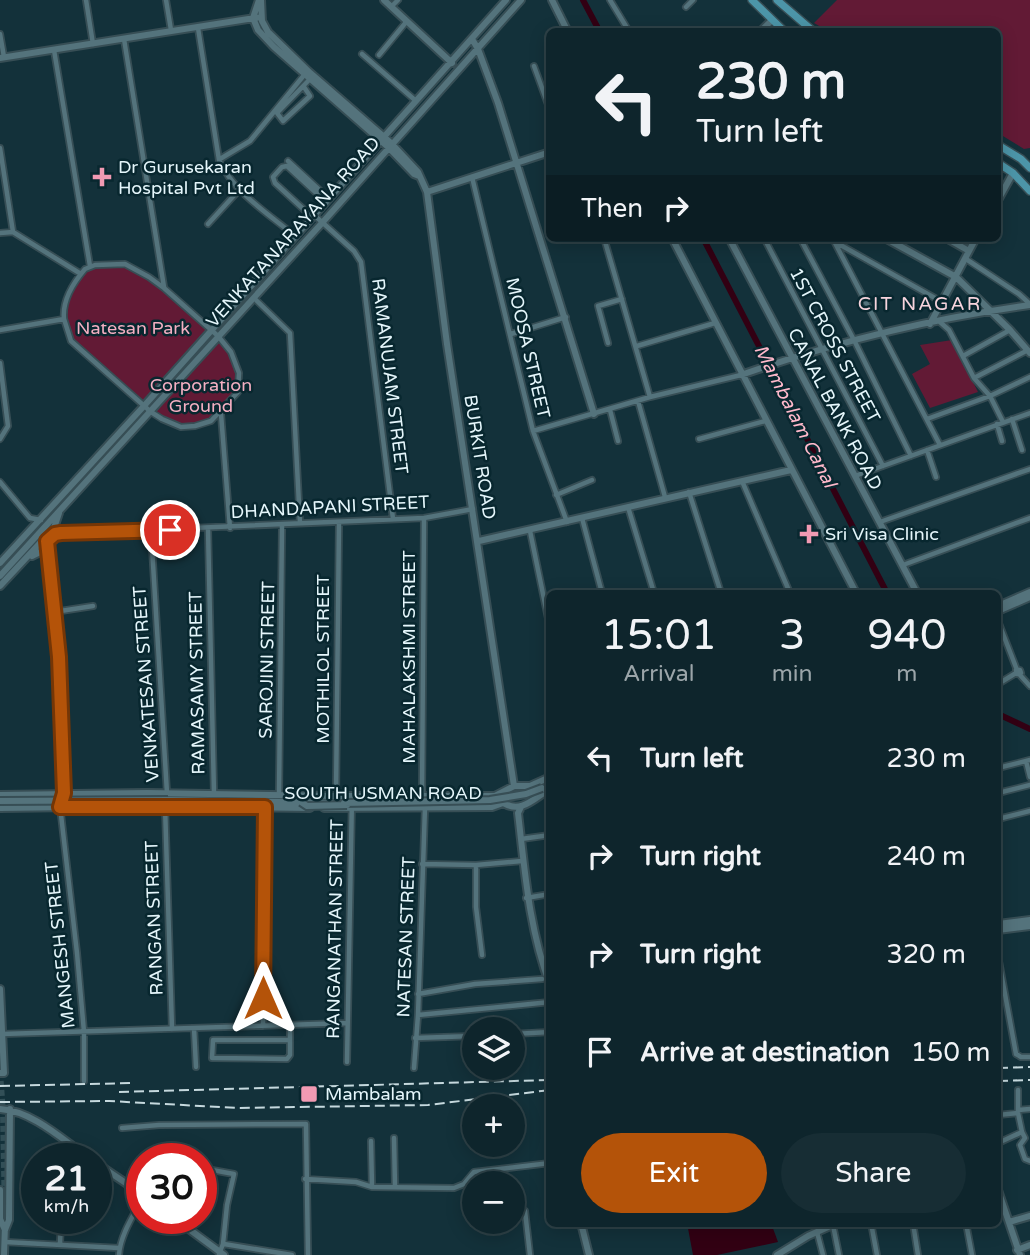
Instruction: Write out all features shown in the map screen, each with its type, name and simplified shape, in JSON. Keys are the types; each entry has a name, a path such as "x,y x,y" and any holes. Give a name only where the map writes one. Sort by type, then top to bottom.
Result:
{"main road":[{"path":"752,0 781,28"},
{"path":"777,0 809,28"},
{"path":"1001,147 1030,168"},
{"path":"1001,165 1030,191"}],"street":[{"path":"86,0 93,44"},
{"path":"166,0 171,30"},
{"path":"260,0 261,17 268,32 382,138"},
{"path":"260,0 253,18 258,30 308,77 390,145 419,176"},
{"path":"384,0 460,69"},
{"path":"391,7 398,0"},
{"name":"VENKATANARAYANA ROAD","path":"0,576 52,529 144,406 506,0"},
{"name":"VENKATANARAYANA ROAD","path":"0,563 52,529 59,513 521,0"},
{"path":"552,0 566,28"},
{"path":"610,0 627,28"},
{"path":"686,7 693,0"},
{"path":"0,34 2,58 261,17"},
{"path":"764,28 772,20"},
{"path":"379,55 407,22"},
{"path":"198,28 219,160 229,178 295,236"},
{"path":"124,39 164,288"},
{"path":"472,39 478,48 498,103 594,414"},
{"path":"54,50 90,266"},
{"path":"362,54 416,101"},
{"path":"534,66 546,99"},
{"path":"276,112 304,87 308,77"},
{"path":"219,160 250,141 308,77"},
{"path":"276,112 285,121 310,96 304,87"},
{"name":"BURKIT ROAD","path":"390,145 414,174 419,176 427,192 447,344 479,541 514,786"},
{"path":"0,148 13,232"},
{"path":"427,192 546,153"},
{"path":"1021,159 1030,154"},
{"path":"288,161 326,200"},
{"name":"RAMANUJAM STREET","path":"326,200 287,166 282,167 273,177 275,183 354,251 361,262 393,519"},
{"path":"1001,195 1013,173"},
{"name":"MOOSA STREET","path":"472,177 533,431 567,522"},
{"path":"208,224 240,188"},
{"path":"0,233 13,232 80,274"},
{"path":"605,242 650,397"},
{"path":"674,242 854,590"},
{"name":"CANAL BANK ROAD","path":"731,242 916,590"},
{"name":"1ST CROSS STREET","path":"766,242 883,466"},
{"path":"802,242 911,456"},
{"path":"836,242 940,445"},
{"path":"837,242 942,302"},
{"path":"892,242 956,277 1029,351 974,378"},
{"path":"951,242 1030,305"},
{"path":"930,324 974,242"},
{"path":"125,264 164,288 218,337 231,352 239,373 238,392 220,414 211,421 195,426 181,427 150,412 71,341 64,319 69,291 80,274 90,266 125,264"},
{"path":"254,298 290,333 300,523"},
{"path":"608,343 599,305 622,299"},
{"path":"533,431 855,342 990,310 1030,305"},
{"path":"510,334 566,317"},
{"path":"0,330 64,319"},
{"path":"940,322 949,330 974,378 990,396 1000,423 1002,441"},
{"path":"637,346 715,323"},
{"path":"963,356 1010,330"},
{"path":"0,363 8,426 0,439"},
{"path":"927,419 990,396 1030,377"},
{"path":"638,401 665,497"},
{"path":"610,410 618,441"},
{"path":"855,476 1030,413"},
{"path":"220,414 230,528"},
{"path":"1012,419 1022,450"},
{"path":"699,439 765,421"},
{"path":"926,450 936,477"},
{"path":"880,522 1030,469"},
{"path":"479,541 791,470"},
{"path":"556,495 592,480"},
{"path":"742,481 789,590"},
{"path":"0,482 30,518 52,529"},
{"path":"689,492 720,590"},
{"path":"628,506 653,590"},
{"name":"DHANDAPANI STREET","path":"52,529 150,530 282,526 424,518 474,509"},
{"name":"MAHALAKSHMI STREET","path":"422,797 424,518"},
{"path":"582,518 601,590"},
{"path":"903,565 1030,518"},
{"name":"MOTHILOL STREET","path":"336,796 339,522"},
{"name":"SAROJINI STREET","path":"279,795 282,526"},
{"path":"52,529 46,548 59,657 64,793 60,807"},
{"path":"0,586 52,529"},
{"name":"RAMASAMY STREET","path":"208,529 214,794"},
{"name":"VENKATESAN STREET","path":"150,530 167,800"},
{"path":"530,531 546,609"},
{"path":"26,559 46,548"},
{"path":"1001,605 1030,592"},
{"path":"1001,612 1030,600"},
{"path":"54,612 93,606"},
{"path":"1001,629 1018,672 1030,686"},
{"path":"1001,682 1030,667"},
{"path":"1001,767 1028,761 1030,777"},
{"path":"514,786 530,786 546,779"},
{"path":"1001,792 1030,785"},
{"name":"SOUTH USMAN ROAD","path":"0,795 64,793 265,807 492,807 514,786"},
{"path":"530,786 534,798"},
{"name":"SOUTH USMAN ROAD","path":"301,802 502,799 526,794 546,786"},
{"path":"546,791 520,807 518,813 526,898 546,973"},
{"name":"SOUTH USMAN ROAD","path":"0,808 167,800 214,794 502,799 514,808 520,807"},
{"path":"156,800 164,796 265,795"},
{"name":"RANGANATHAN STREET","path":"347,1062 352,796"},
{"path":"0,801 167,800 301,802 307,806 489,804 492,807"},
{"name":"RANGAN STREET","path":"167,800 172,1028"},
{"name":"MANGESH STREET","path":"60,807 84,1032 84,1081"},
{"path":"263,1026 265,807"},
{"name":"NATESAN STREET","path":"414,1068 425,807"},
{"path":"1001,817 1030,811"},
{"path":"521,839 546,836"},
{"path":"422,864 476,865 522,861"},
{"path":"476,865 475,907 482,955"},
{"path":"526,898 546,895"},
{"path":"1001,924 1030,920"},
{"path":"1001,930 1030,926"},
{"path":"1001,972 1017,1056 1030,1057"},
{"path":"418,994 475,984 542,979"},
{"path":"0,989 2,1073"},
{"path":"418,1015 546,1002"},
{"path":"2,1034 347,1023"},
{"path":"290,1025 290,1040 290,1055 287,1059 212,1058 213,1040 290,1040"},
{"path":"194,1028 196,1067"},
{"path":"525,1033 546,1032"},
{"path":"415,1038 462,1036"},
{"path":"1018,1090 1018,1112 1025,1138 1020,1145 1025,1160 1030,1161"},
{"path":"0,1109 10,1109 35,1121 67,1143"},
{"path":"5,1230 9,1220 10,1109"},
{"path":"1001,1115 1030,1109"},
{"path":"122,1128 159,1125 306,1124 307,1255"},
{"path":"1001,1142 1022,1132"},
{"path":"394,1138 395,1187"},
{"path":"371,1141 372,1187"},
{"path":"305,1179 356,1182 372,1187 454,1188 464,1184 474,1171 546,1163"},
{"path":"195,1234 221,1254 234,1174 217,1171"},
{"path":"0,1190 0,1219 5,1230"},
{"path":"1001,1201 1018,1252 1030,1245"},
{"path":"525,1211 530,1255"},
{"path":"1009,1222 1030,1216"},
{"path":"4,1255 5,1220"},
{"path":"582,1227 589,1255"},
{"path":"777,1255 828,1227"},
{"path":"835,1227 839,1255"},
{"path":"872,1227 877,1255"},
{"path":"914,1227 918,1255"},
{"path":"968,1227 972,1255"},
{"path":"817,1232 823,1255"},
{"path":"60,1234 60,1244"},
{"path":"119,1255 126,1234"},
{"path":"5,1242 120,1248"},
{"path":"223,1244 292,1255"}],"green space":[{"path":"837,0 1030,0 1030,148 1024,149 1001,135 1001,28 823,28 814,23"},
{"name":"Natesan Park","path":"111,263 136,268 166,291 208,331 143,403 72,340 65,319 68,290 83,269"},
{"name":"Corporation Ground","path":"216,339 230,353 237,374 236,392 211,420 195,425 182,425 153,411"},
{"path":"952,340 978,392 930,408 912,374 930,364 920,345"}],"shaded area":[{"path":"688,1227 772,1227 778,1242 717,1255 693,1255"}],"waterway":[{"name":"Mambalam Canal","path":"583,0 598,28"},
{"name":"Mambalam Canal","path":"705,242 885,590"},
{"name":"Mambalam Canal","path":"1001,715 1030,729"}],"tunnel":[{"path":"0,1072 5,1220"}],"railway":[{"path":"1001,1068 1030,1067"},
{"path":"119,1092 546,1080"},
{"path":"1001,1081 1030,1080"},
{"path":"0,1086 133,1083"},
{"path":"0,1102 109,1101 238,1108 428,1105 546,1090"}],"place":[{"name":"Dr Gurusekaran Hospital Pvt Ltd","path":"102,177"},
{"name":"Sri Visa Clinic","path":"809,534"},
{"name":"Mambalam","path":"309,1094"}],"district":[{"name":"CIT NAGAR","path":"920,304"}],"route":[{"path":"170,530 61,533 55,534 47,541 59,657 63,733 64,793 60,807 265,807 263,998"}]}
